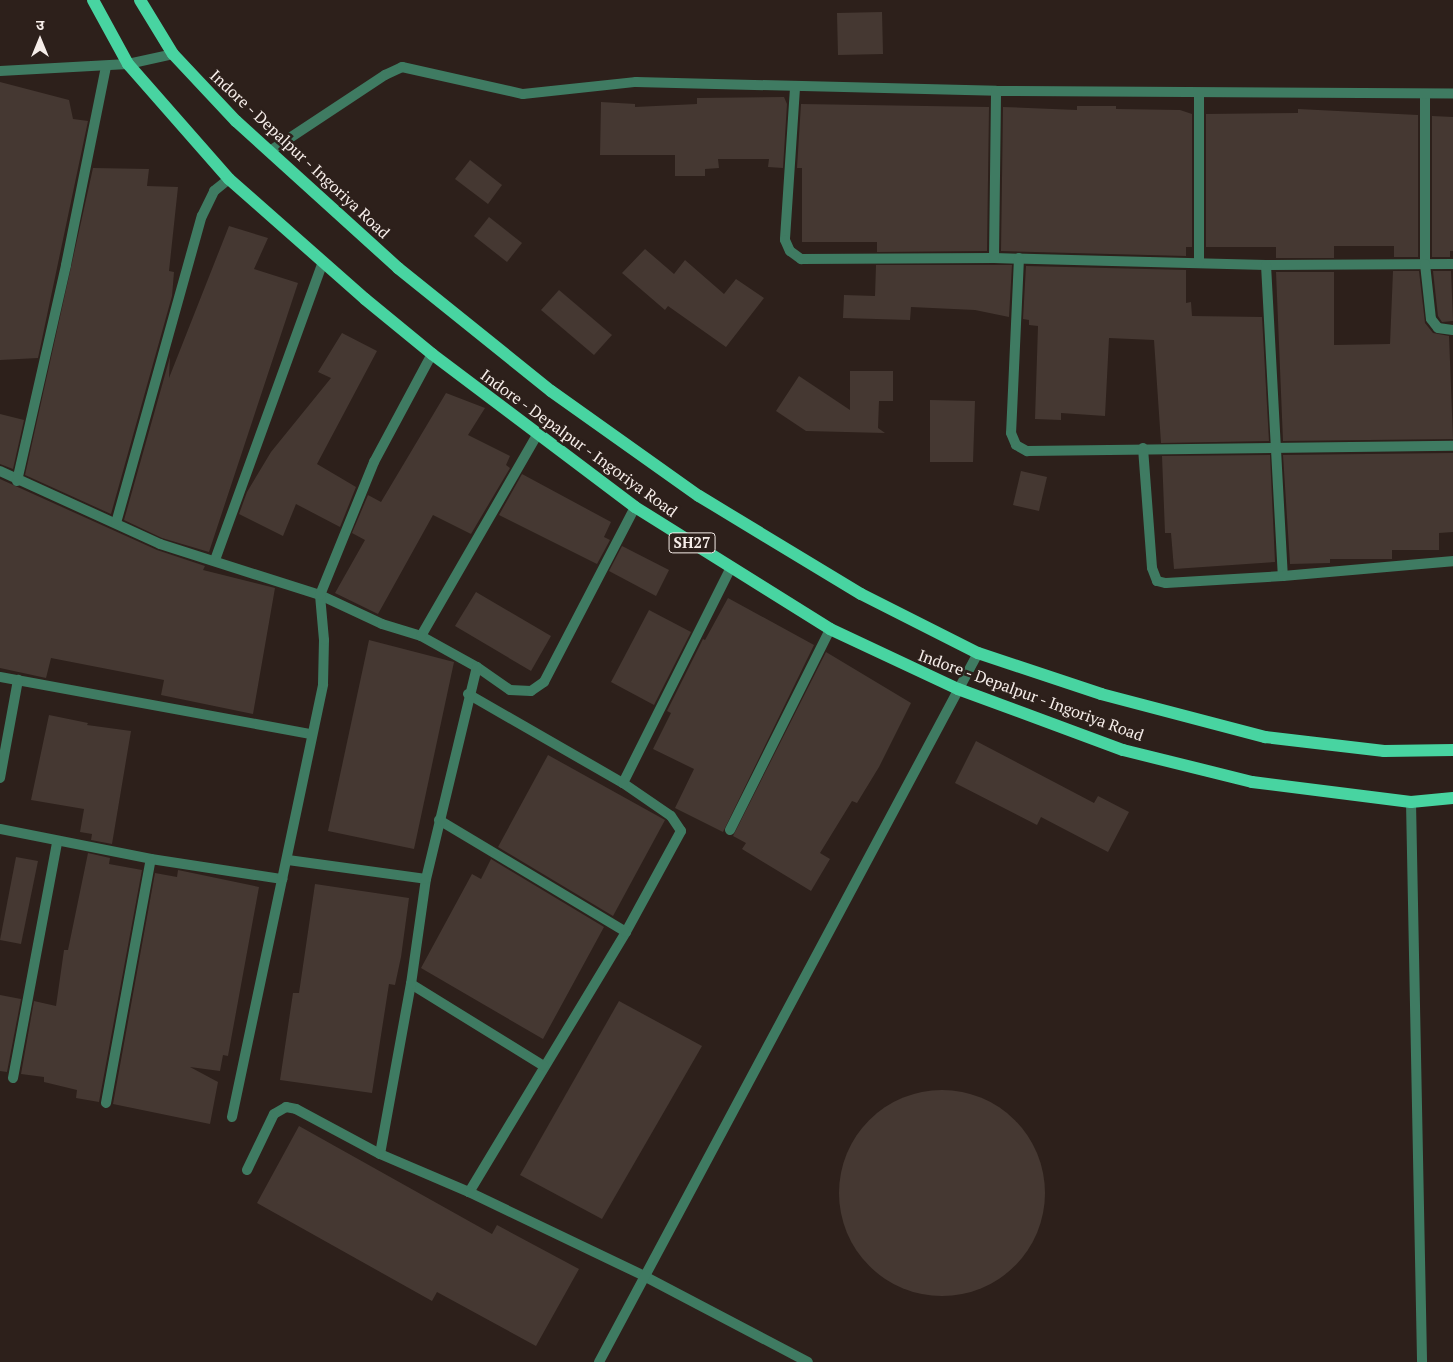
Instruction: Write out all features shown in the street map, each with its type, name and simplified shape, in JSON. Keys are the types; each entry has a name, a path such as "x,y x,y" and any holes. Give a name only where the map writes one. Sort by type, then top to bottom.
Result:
{"main road":[{"name":"Indore - Depalpur - Ingoriya Road","path":"93,0 128,64 228,178 323,262 432,354 635,507 830,629 958,689 1123,750 1252,782 1411,802 1453,798"},
{"name":"Indore - Depalpur - Ingoriya Road","path":"140,0 173,54 270,151 398,268 536,379 699,496 862,594 978,653 1101,694 1265,737 1384,751 1453,750"}],"street":[{"path":"0,71 128,64 173,54"},
{"path":"17,481 66,265 106,66"},
{"path":"270,151 385,75 402,67 523,94 636,82 795,88 996,91 1453,93"},
{"path":"795,88 785,240 790,251 801,259 1019,258 1266,265 1453,264"},
{"path":"994,258 996,91"},
{"path":"1199,93 1199,263"},
{"path":"1425,94 1426,264 1431,319 1438,328 1453,330"},
{"path":"116,523 202,216 214,191 228,178"},
{"path":"1019,258 1011,433 1016,445 1027,451 1142,448 1453,446"},
{"path":"216,560 323,262"},
{"path":"1266,265 1283,576"},
{"path":"232,1117 282,879 288,860 311,734 323,684 324,640 320,595 374,462 432,354"},
{"path":"421,636 537,435"},
{"path":"1142,448 1152,568 1156,581 1166,583 1283,576 1453,561"},
{"path":"0,472 160,544 216,560 320,595 382,624 421,636 477,667 510,690 531,691 544,682 635,507"},
{"path":"623,783 731,567"},
{"path":"730,830 830,629"},
{"path":"600,1362 644,1276 978,653"},
{"path":"380,1154 411,984 426,879 468,694 477,667"},
{"path":"0,677 311,734"},
{"path":"0,778 4,737 18,680"},
{"path":"468,694 623,783 671,816 681,831 626,932 469,1192"},
{"path":"1411,802 1422,1362"},
{"path":"439,820 626,932"},
{"path":"0,830 151,859 282,879"},
{"path":"13,1078 57,842"},
{"path":"106,1103 151,859"},
{"path":"288,860 426,879"},
{"path":"411,984 544,1066"},
{"path":"246,1170 274,1114 286,1107 296,1109 380,1154 469,1192 644,1276 808,1362"}],"building":[{"path":"882,12 883,54 838,55 837,13"},
{"path":"0,82 69,100 73,119 88,121 38,358 0,360"},
{"path":"784,97 787,104 783,168 768,167 769,159 718,159 719,168 705,169 705,176 675,176 675,155 600,155 601,102 635,104 635,107 697,104 697,98"},
{"path":"801,104 989,107 987,251 877,252 877,242 802,242 802,168 797,168"},
{"path":"1077,106 1116,106 1116,109 1180,110 1192,114 1192,247 1186,247 1186,256 1001,251 1003,107 1077,110"},
{"path":"1298,109 1418,115 1418,257 1394,257 1394,246 1334,246 1334,258 1276,258 1276,247 1206,247 1206,114 1298,113"},
{"path":"1432,116 1453,117 1453,251 1450,251 1450,257 1432,257"},
{"path":"470,160 502,185 488,204 455,179"},
{"path":"93,168 149,169 147,186 178,187 169,271 174,272 172,296 111,514 25,475"},
{"path":"489,217 522,243 507,262 474,236"},
{"path":"229,226 268,238 254,269 298,283 209,552 162,538 124,520 170,357 169,378"},
{"path":"645,249 674,274 685,260 724,294 736,279 764,298 726,347 668,306 665,310 622,273"},
{"path":"876,265 1012,265 1009,317 975,310 911,307 910,320 843,318 844,295 875,296"},
{"path":"1026,266 1186,270 1186,303 1191,302 1192,316 1262,317 1269,441 1161,443 1154,340 1109,338 1105,416 1061,413 1061,420 1035,419 1038,326 1029,325 1029,320 1023,319"},
{"path":"1393,271 1419,271 1425,323 1433,333 1449,336 1453,439 1283,441 1276,272 1334,272 1334,345 1390,344"},
{"path":"1433,271 1451,271 1453,321 1442,322 1438,316"},
{"path":"559,290 612,335 594,355 541,310"},
{"path":"342,333 377,351 317,464 356,487 340,527 296,504 283,536 239,514 247,492 271,452 331,378 318,372"},
{"path":"850,371 893,371 893,401 879,401 878,428 885,433 806,431 776,411 799,376 850,410"},
{"path":"446,393 485,408 468,435 510,456 506,465 510,468 471,534 433,515 378,614 335,593 365,540 352,533 368,495 381,502"},
{"path":"930,400 975,401 973,462 930,462"},
{"path":"0,414 24,420 13,469 0,464"},
{"path":"1453,453 1453,532 1439,533 1439,550 1392,550 1392,559 1330,559 1330,563 1290,564 1283,455"},
{"path":"1270,455 1275,562 1174,569 1171,533 1165,533 1162,456"},
{"path":"1021,471 1047,477 1039,511 1013,505"},
{"path":"522,474 611,522 604,537 610,540 597,564 499,515"},
{"path":"0,479 157,550 205,566 203,570 275,588 253,714 161,695 164,680 51,658 46,678 0,668"},
{"path":"622,546 669,570 656,596 609,571"},
{"path":"476,592 551,636 531,671 455,626"},
{"path":"728,598 814,645 723,832 675,808 694,769 653,749 671,713 667,711 703,639 705,640"},
{"path":"649,610 691,632 654,705 611,682"},
{"path":"369,640 454,662 414,849 328,831"},
{"path":"826,652 911,703 879,767 857,803 852,801 820,853 830,859 811,891 742,849 746,843 733,836"},
{"path":"49,715 88,723 87,725 131,731 112,844 91,840 92,834 80,832 84,809 31,800"},
{"path":"976,741 1094,803 1098,796 1129,812 1108,852 1041,817 1037,825 955,783"},
{"path":"548,755 665,820 613,916 498,847"},
{"path":"88,853 110,858 109,864 142,870 99,1102 76,1098 77,1090 44,1082 44,1077 21,1074 34,1001 56,1006 64,950 68,950"},
{"path":"16,857 38,861 21,944 0,940"},
{"path":"491,859 604,927 543,1039 421,968 472,874 481,879"},
{"path":"178,870 259,887 228,1056 223,1055 220,1071 190,1067 218,1082 210,1124 113,1104 155,873 177,877"},
{"path":"315,884 409,898 395,985 389,984 372,1093 280,1080 293,993 299,993"},
{"path":"0,995 21,999 7,1072 0,1071"},
{"path":"619,1001 702,1046 602,1219 520,1175"},
{"path":"942,1090 962,1092 981,1098 999,1107 1015,1120 1028,1136 1037,1154 1043,1173 1045,1193 1043,1213 1037,1232 1028,1250 1015,1266 999,1279 981,1288 962,1294 942,1296 922,1294 903,1288 885,1279 869,1266 856,1250 847,1232 841,1213 839,1193 841,1173 847,1154 856,1136 869,1120 885,1107 903,1098 922,1092"},
{"path":"299,1126 492,1234 497,1225 579,1269 536,1346 437,1292 432,1301 257,1203"}]}
